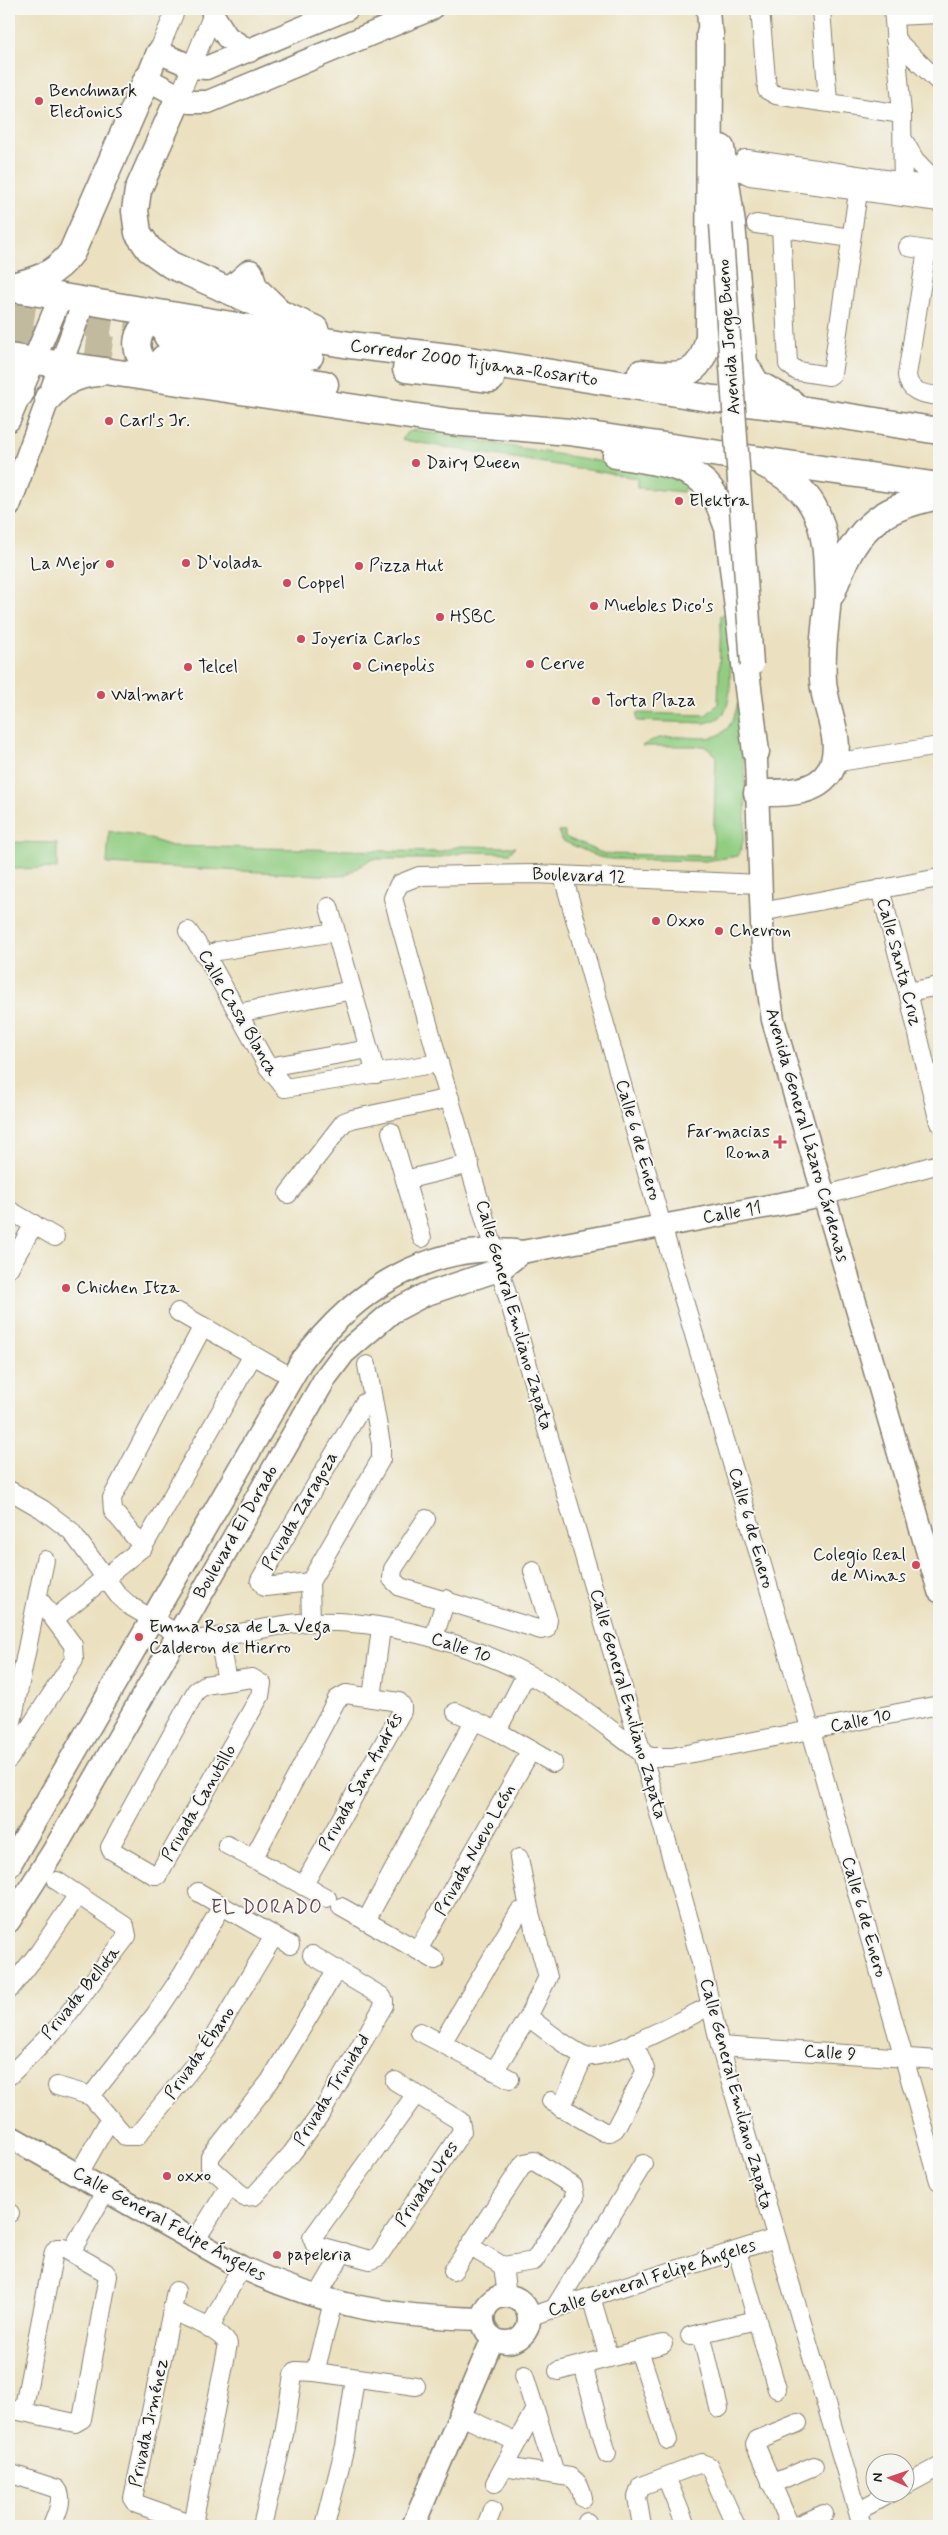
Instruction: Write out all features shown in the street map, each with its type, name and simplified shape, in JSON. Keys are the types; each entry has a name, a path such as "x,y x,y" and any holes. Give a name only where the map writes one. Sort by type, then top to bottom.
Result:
{"highway":[{"path":"457,358 678,374 692,370 701,363 708,336 709,21"},
{"path":"9,288 48,276 62,266 72,252 147,79"},
{"path":"713,90 732,224 744,363 756,383 765,390 806,410"},
{"path":"180,95 138,190 135,211 138,233 149,249 171,265 350,345"},
{"name":"Corredor 2000 Tijuana-Rosarito","path":"9,288 72,300 165,346 451,422 568,432 939,486"},
{"name":"Corredor 2000 Tijuana-Rosarito","path":"9,356 115,372 165,346 350,345 457,358 714,399 806,410 939,431"},
{"path":"165,346 452,376 714,399"},
{"path":"165,346 446,404 693,449"},
{"path":"9,370 16,379 20,394"},
{"path":"48,398 62,384 73,377 115,372"},
{"path":"451,422 681,469 704,483 719,503 728,528 756,752"},
{"path":"752,458 777,470 797,484 809,498 819,516 825,538 828,605 822,676 823,693 836,738 836,752 833,763 820,783 812,787 783,793 757,793"},
{"path":"828,605 846,556 853,544 873,522 894,508 939,496"}],"main road":[{"path":"347,9 206,68 193,67 158,52 147,79 190,102 208,102 431,9"},
{"path":"214,12 227,37 250,50"},
{"name":"Avenida Jorge Bueno","path":"709,21 721,224 752,666"},
{"path":"9,420 34,361 72,300"},
{"path":"9,506 60,364 72,300"},
{"name":"Avenida General Lázaro Cárdenas","path":"752,666 761,912 766,988 773,1020 823,1196 939,1591"},
{"name":"Calle 11","path":"498,1258 823,1196"},
{"name":"Boulevard El Dorado","path":"9,1866 150,1619 296,1371 320,1336 344,1312 396,1275 425,1263 498,1258"},
{"name":"Boulevard El Dorado","path":"9,1921 53,1852 326,1377 344,1354 392,1312 424,1294 498,1258"},
{"name":"Calle General Felipe Ángeles","path":"9,2136 195,2241 278,2284 325,2300 488,2329"},
{"path":"413,2526 459,2415 488,2329 487,2305 500,2297 507,2296 521,2303 528,2317 528,2324 520,2337 507,2342 488,2329"}],"street":[{"path":"158,52 176,9"},
{"path":"760,9 767,90 776,94 902,114"},
{"path":"821,9 828,102"},
{"path":"180,95 214,12"},
{"path":"903,189 902,114 893,13 939,14"},
{"path":"895,39 939,82"},
{"path":"903,139 915,160 939,186"},
{"path":"939,186 903,189 858,192 750,176 742,172 741,165 744,159 748,159 903,189 939,202"},
{"path":"781,227 787,358 792,369 797,372 826,376 832,374 858,192"},
{"path":"756,224 851,238"},
{"path":"908,247 933,251 907,375 910,386 915,390 939,396"},
{"path":"833,763 939,746"},
{"name":"Boulevard 12","path":"399,884 419,876 535,874 760,884"},
{"name":"Calle 6 de Enero","path":"563,876 662,1226 811,1730 939,2181"},
{"path":"761,912 939,878"},
{"name":"Calle General Emiliano Zapata","path":"399,884 394,891 394,906 642,1753 700,1959 720,2046 860,2519"},
{"name":"Calle Santa Cruz","path":"880,889 938,1105 939,1123"},
{"path":"329,907 376,1074"},
{"name":"Calle Casa Blanca","path":"188,931 208,959 268,1068 285,1088 291,1089 439,1064"},
{"path":"208,959 211,954 218,951 336,932"},
{"path":"908,992 939,986"},
{"path":"238,1012 352,990"},
{"path":"268,1068 368,1049"},
{"path":"288,1194 344,1122 450,1098"},
{"path":"391,1132 422,1238"},
{"path":"405,1180 470,1164"},
{"name":"Calle 11","path":"823,1196 939,1164"},
{"path":"9,1210 55,1237"},
{"path":"9,1268 34,1224"},
{"path":"178,1312 278,1370"},
{"path":"144,1547 113,1511 112,1498 203,1326"},
{"path":"54,1618 144,1547 253,1355"},
{"path":"311,1622 310,1582 381,1459 381,1444 367,1365"},
{"name":"Privada Zaragoza","path":"310,1582 265,1586 260,1580 364,1403 372,1399"},
{"name":"Calle 10","path":"9,1490 42,1508 71,1531 106,1578 130,1606 150,1619 190,1639 219,1638 311,1622 337,1622 434,1637 478,1652 526,1674 562,1694 642,1753 651,1757 672,1757 939,1705"},
{"path":"426,1520 393,1569 392,1579 400,1586 541,1630 546,1629 548,1620 533,1571"},
{"path":"9,1737 45,1560"},
{"path":"9,1759 74,1660 73,1644 38,1599"},
{"path":"434,1637 446,1599"},
{"name":"Privada San Andrés","path":"372,1698 382,1628"},
{"path":"219,1638 227,1681"},
{"path":"497,1731 526,1674"},
{"name":"Privada Canutillo","path":"252,1678 258,1680 262,1684 260,1696 158,1875 154,1875 111,1850 110,1847 196,1691 205,1684 227,1681 252,1678"},
{"name":"Privada San Andrés","path":"253,1858 337,1699 346,1694 399,1702 402,1710 303,1886"},
{"path":"456,1712 497,1731 553,1762"},
{"path":"366,1921 474,1721"},
{"name":"Privada Nuevo León","path":"418,1950 531,1750"},
{"path":"227,1845 435,1960"},
{"path":"494,2071 528,2017 548,1977 530,1913 519,1858"},
{"name":"Privada Bellota","path":"9,2076 58,2027 127,1936 125,1926 57,1881"},
{"name":"Privada Ébano","path":"91,2096 125,2136 137,2136 206,2050 282,1940 198,1892"},
{"path":"9,1990 40,1952 77,1896"},
{"path":"57,2086 91,2096 155,2015 182,1975 222,1906"},
{"path":"442,2044 519,1912 530,1913"},
{"name":"Privada Trinidad","path":"312,1955 337,1969 381,1996 384,2000 384,2006 322,2112 292,2153 254,2196 244,2197 210,2167 210,2157 270,2081 337,1969"},
{"path":"528,2017 584,2056 603,2055 710,2006"},
{"path":"420,2032 510,2079"},
{"path":"584,2056 556,2105 604,2132 615,2129 644,2074 644,2068 634,2042"},
{"name":"Calle 9","path":"720,2046 939,2060"},
{"name":"Privada Ures","path":"395,2081 460,2121 462,2131 378,2257 370,2260 315,2245 312,2238 416,2094"},
{"path":"78,2175 110,2119"},
{"path":"453,2270 524,2163 534,2161 573,2186 575,2197 534,2261 503,2266 469,2246"},
{"path":"554,2308 642,2164"},
{"path":"195,2241 230,2185"},
{"path":"71,2252 106,2190"},
{"name":"Calle General Felipe Ángeles","path":"528,2317 776,2238"},
{"path":"58,2248 71,2252 105,2272 109,2280 82,2419 76,2423 16,2410 54,2252 58,2248"},
{"path":"737,2251 777,2389"},
{"path":"315,2372 325,2300 342,2252"},
{"path":"209,2329 241,2266"},
{"path":"503,2266 507,2296"},
{"name":"Privada Jiménez","path":"173,2311 209,2329 224,2339 228,2350 196,2525 133,2502 176,2291"},
{"path":"591,2297 609,2358"},
{"path":"719,2408 695,2334 756,2320"},
{"path":"558,2371 663,2344"},
{"path":"639,2350 668,2440"},
{"path":"582,2365 607,2454"},
{"path":"262,2526 284,2434 293,2375 301,2370 416,2386"},
{"path":"524,2375 555,2473"},
{"path":"326,2526 345,2446 355,2378"},
{"path":"495,2483 534,2410"},
{"path":"459,2415 517,2442"},
{"path":"790,2526 770,2484 755,2444 757,2440 798,2423"},
{"path":"642,2526 637,2497 641,2486 701,2463 709,2466 736,2526"},
{"path":"770,2484 814,2466"},
{"path":"504,2467 555,2473 577,2481 583,2498"},
{"path":"916,2480 939,2467"},
{"path":"9,2473 57,2489 60,2493 52,2526"},
{"path":"666,2477 686,2526"},
{"path":"860,2519 880,2502"},
{"path":"797,2526 824,2514"}],"green space":[{"path":"415,430 668,473 687,485 683,492 637,488 637,478 402,440 406,433"},
{"path":"721,615 727,616 730,667 729,695 723,714 717,719 705,723 637,721 637,713 706,715 718,704"},
{"path":"738,703 744,759 746,805 745,826 738,856 705,861 611,859 599,857 561,840 559,831 565,832 565,837 604,854 713,856 716,755 704,746 642,746 654,740 669,737 706,738 716,736 725,730 733,720"},
{"path":"109,831 138,835 172,846 438,852 460,846 515,847 510,853 467,852 430,859 371,859 346,875 337,876 107,864"},
{"path":"9,842 57,843 57,868 9,869"}],"tunnel":[{"path":"9,312 162,335"},
{"path":"9,334 161,357"}],"place":[{"name":"Benchmark Electonics","path":"39,101"},
{"name":"Carl's Jr.","path":"109,421"},
{"name":"Dairy Queen","path":"416,463"},
{"name":"Elektra","path":"679,501"},
{"name":"D'volada","path":"186,563"},
{"name":"La Mejor","path":"110,564"},
{"name":"Pizza Hut","path":"359,566"},
{"name":"Coppel","path":"287,583"},
{"name":"Muebles Dico's","path":"594,606"},
{"name":"HSBC","path":"440,617"},
{"name":"Joyeria Carlos","path":"301,639"},
{"name":"Cerve","path":"530,664"},
{"name":"Cinepolis","path":"357,666"},
{"name":"Telcel","path":"188,667"},
{"name":"Walmart","path":"101,695"},
{"name":"Torta Plaza","path":"596,701"},
{"name":"Oxxo","path":"656,921"},
{"name":"Chevron","path":"719,931"},
{"name":"Farmacias Roma","path":"780,1142"},
{"name":"Chichen Itza","path":"66,1288"},
{"name":"Colegio Real de Minas","path":"916,1565"},
{"name":"Emma Rosa de La Vega Calderon de Hierro","path":"139,1637"},
{"name":"oxxo","path":"167,2176"},
{"name":"papeleria","path":"277,2255"}],"district":[{"name":"EL DORADO","path":"267,1907"}]}
